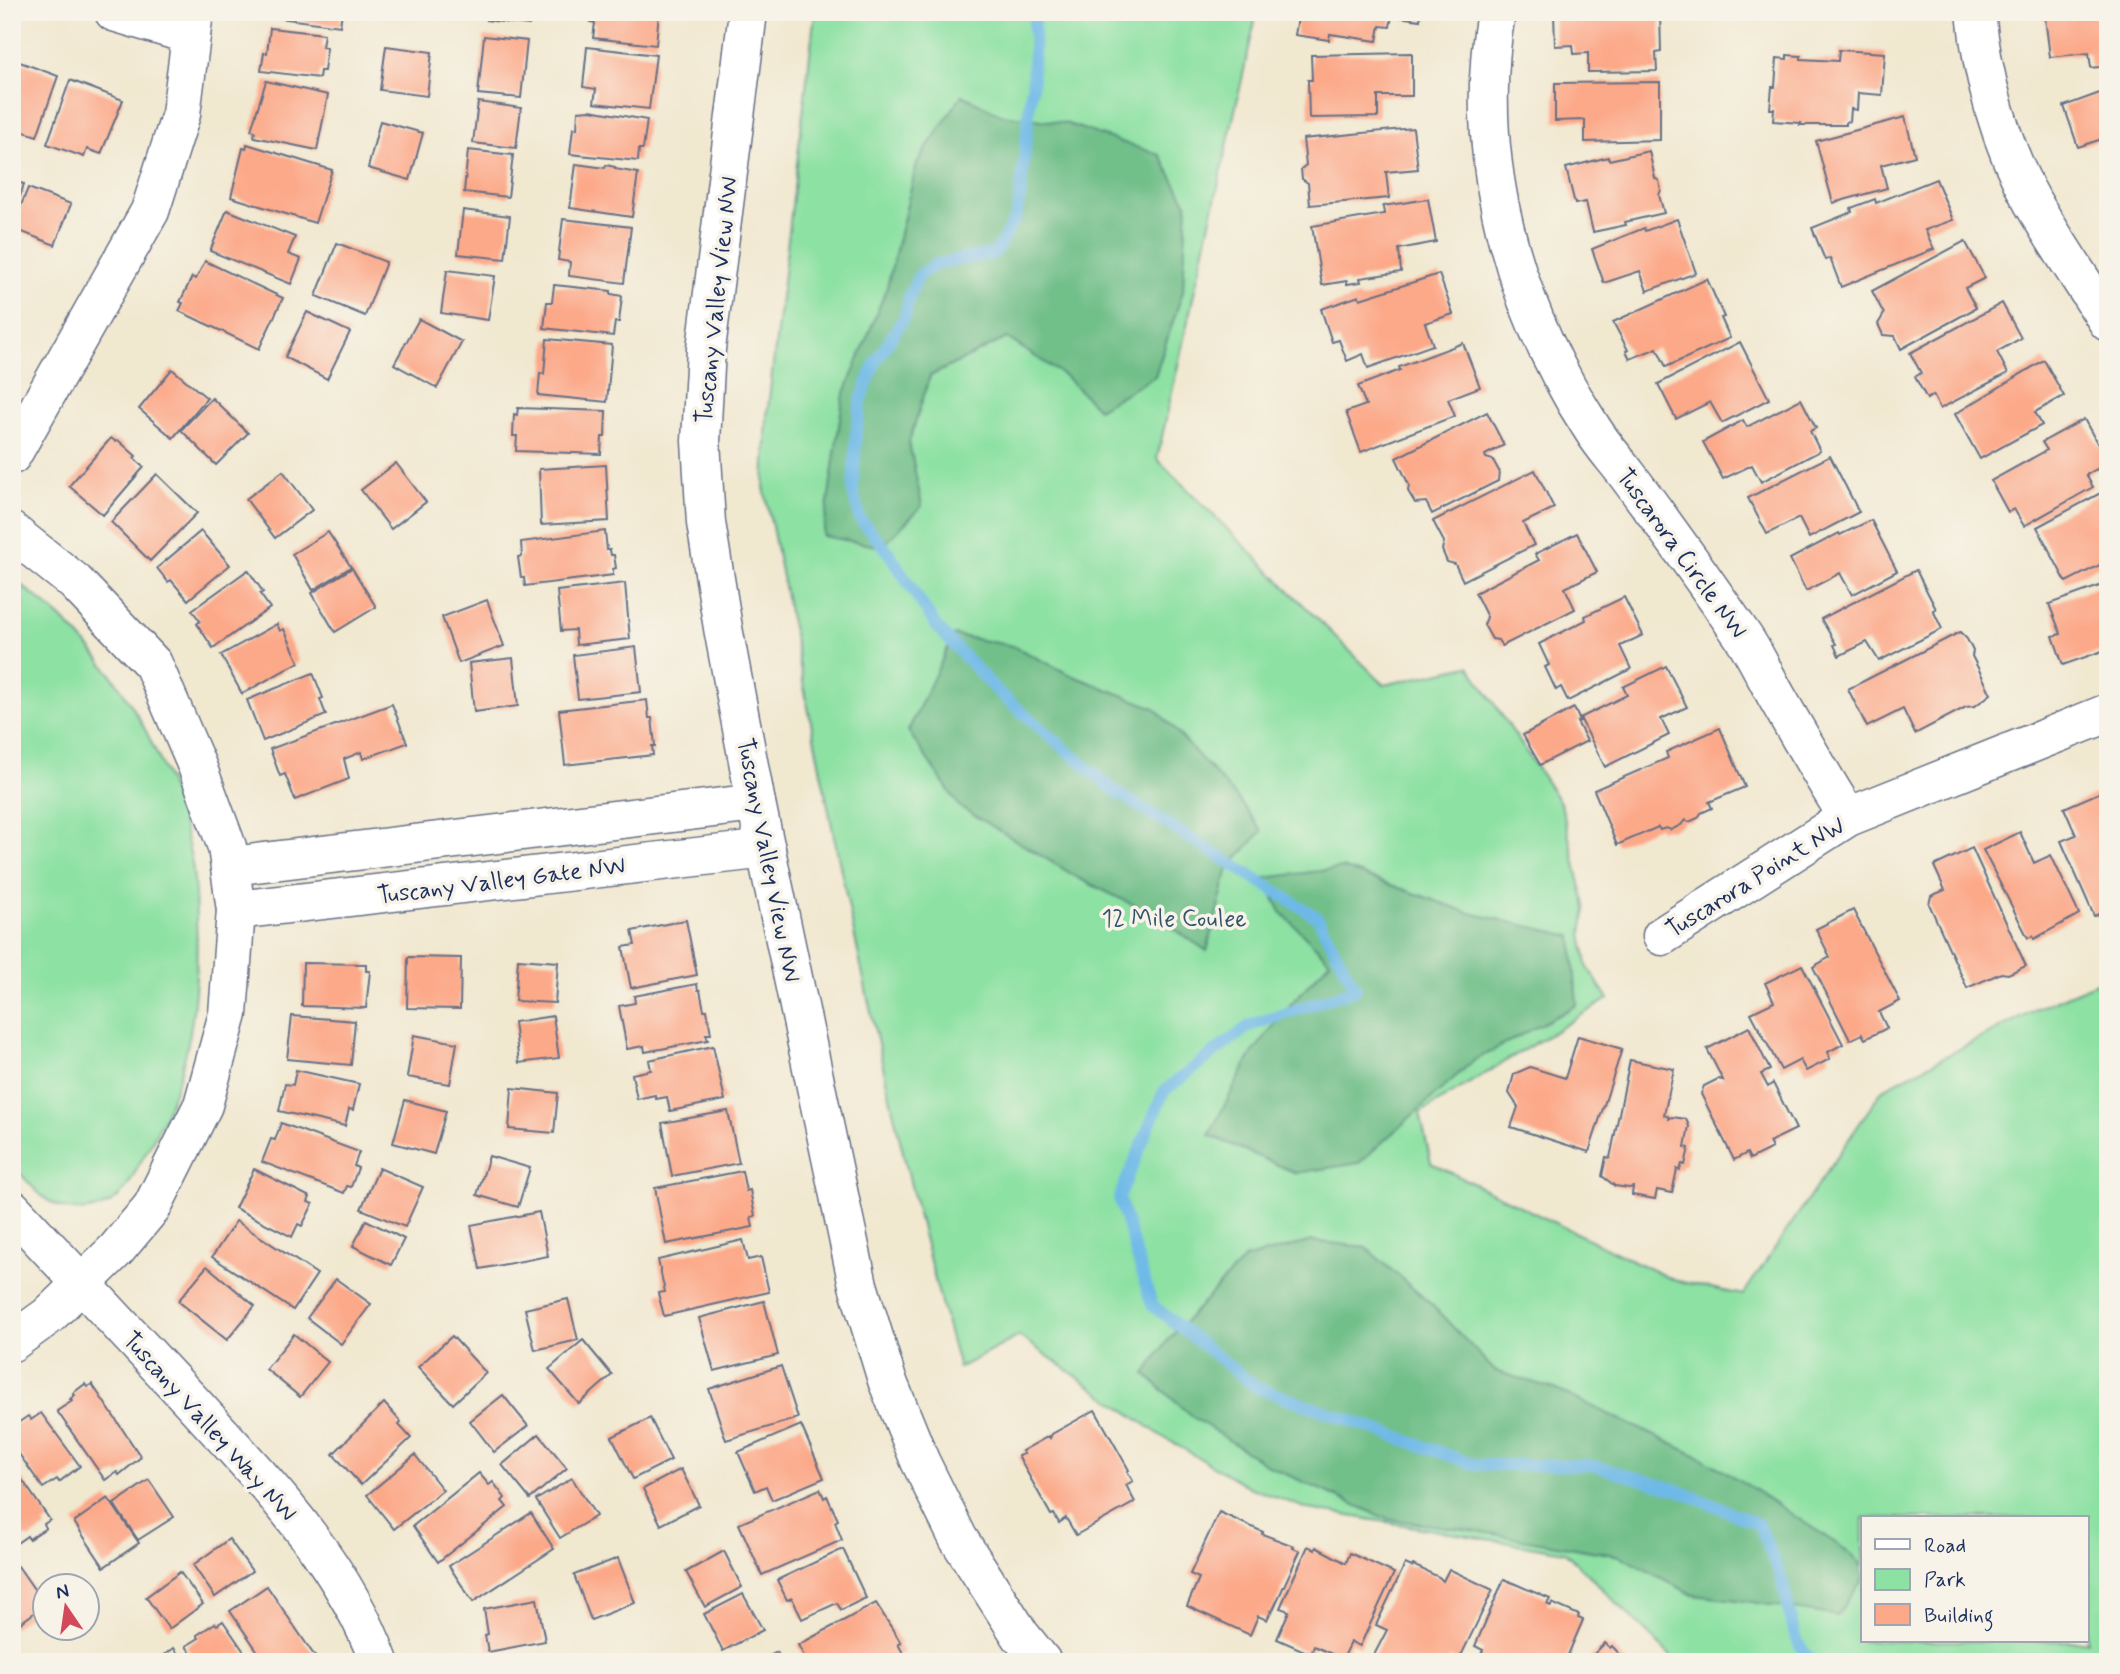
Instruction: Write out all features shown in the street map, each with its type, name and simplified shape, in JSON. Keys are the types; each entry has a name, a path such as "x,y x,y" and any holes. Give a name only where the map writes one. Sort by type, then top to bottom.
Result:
{"street":[{"path":"12,454 150,211 181,114 193,23 114,12"},
{"name":"Tuscany Valley View NW","path":"748,12 706,349 701,441 706,523 723,628 756,803 858,1285 887,1380 920,1461 958,1538 1021,1636 1042,1662"},
{"name":"Tuscarora Circle NW","path":"1496,12 1491,38 1489,87 1495,185 1517,276 1541,339 1594,432 1744,637 1820,773 1848,817"},
{"path":"1976,12 1982,57 2011,155 2032,201 2108,322"},
{"path":"12,532 75,582 153,664 197,766 227,847 236,911 228,1014 203,1105 152,1207 116,1250 48,1316 12,1342"},
{"path":"1848,817 2108,713"},
{"name":"Tuscany Valley Gate NW","path":"231,866 756,803"},
{"name":"Tuscarora Point NW","path":"1661,936 1848,817"},
{"name":"Tuscany Valley Gate NW","path":"236,911 766,849"},
{"name":"Tuscany Valley Way NW","path":"12,1209 259,1475 340,1578 373,1644 379,1662"}],"green space":[{"name":"12 Mile Coulee","path":"815,12 1257,12 1157,459 1384,685 1469,666 1561,804 1586,909 1582,933 1587,966 1608,999 1420,1113 1431,1163 1673,1280 1743,1295 1883,1089 2038,1008 2108,978 2108,1662 1677,1662 1565,1552 1308,1509 1251,1488 1163,1437 1019,1336 959,1368 902,1150 877,1040 764,487 767,416"},
{"path":"962,95 1002,115 1065,123 1160,155 1187,204 1183,291 1155,376 1098,409 1065,376 1007,338 930,376 909,442 922,506 882,547 823,536 843,398 887,287 917,163"},
{"path":"12,578 49,607 92,650 131,704 161,763 173,794 193,872 196,981 188,1043 181,1072 157,1131 128,1185 108,1204 90,1210 72,1210 48,1201 12,1164"},
{"path":"954,635 1013,646 1071,675 1155,708 1239,800 1262,831 1228,868 1207,951 1150,913 1080,879 960,807 908,731"},
{"path":"1343,868 1470,913 1572,936 1577,1005 1473,1061 1359,1163 1296,1173 1209,1135 1251,1055 1289,1006 1330,961 1281,912 1264,878"},
{"path":"1312,1241 1365,1247 1432,1305 1495,1371 1555,1389 1702,1458 1849,1552 1861,1565 1861,1582 1837,1616 1693,1595 1620,1556 1476,1531 1387,1519 1272,1468 1190,1415 1145,1374 1168,1340 1244,1259"}],"building":[{"path":"279,12 342,12 340,26 278,18"},
{"path":"406,12 436,12 436,17"},
{"path":"487,12 531,12 529,25 486,20"},
{"path":"591,12 659,12 656,45 593,38 595,23 590,22"},
{"path":"1299,12 1421,12 1420,20 1392,16 1390,27 1380,26 1377,41 1330,34 1329,40 1295,35"},
{"path":"1554,12 1660,13 1661,52 1656,53 1657,71 1588,72 1588,53 1574,54 1573,45 1555,46"},
{"path":"2080,12 2108,12 2108,66 2091,68 2089,53 2050,57 2045,17"},
{"path":"270,28 324,34 322,47 327,48 324,71 320,71 319,78 261,71 264,53 267,53"},
{"path":"484,36 527,41 521,98 478,94"},
{"path":"386,46 432,52 427,96 380,90"},
{"path":"587,47 656,55 649,109 594,103 596,89 583,87"},
{"path":"1839,50 1885,53 1882,95 1858,93 1857,110 1851,109 1850,121 1846,122 1846,125 1800,125 1801,123 1773,121 1774,109 1770,109 1777,58 1787,59 1787,55 1801,56 1801,59 1838,61"},
{"path":"1412,53 1412,96 1378,96 1378,117 1309,118 1308,80 1312,80 1311,55"},
{"path":"17,61 58,76 37,136 12,128 12,76"},
{"path":"70,80 123,100 101,154 87,149 84,157 47,144"},
{"path":"266,81 328,95 317,150 254,137 255,131 251,130"},
{"path":"1660,82 1660,140 1585,142 1585,120 1555,121 1555,83"},
{"path":"2108,90 2108,137 2078,147 2064,106"},
{"path":"478,102 521,108 516,148 473,143"},
{"path":"590,110 647,120 643,149 639,149 638,161 570,154 573,128 577,129 578,111"},
{"path":"1905,117 1915,156 1881,165 1887,188 1833,203 1816,141"},
{"path":"380,121 423,133 410,180 368,168"},
{"path":"1413,128 1418,169 1386,172 1389,198 1310,205 1308,183 1302,179 1301,169 1306,165 1303,139"},
{"path":"247,144 332,170 315,223 231,197 243,148 246,149"},
{"path":"468,150 513,155 508,197 464,192"},
{"path":"1649,151 1655,178 1659,181 1659,195 1664,213 1593,232 1586,202 1575,204 1566,168 1608,157 1609,160"},
{"path":"576,164 605,168 606,165 638,173 632,217 570,208"},
{"path":"1936,179 1953,220 1925,230 1934,249 1841,287 1830,258 1825,260 1812,228 1852,212 1851,208 1875,199 1876,203"},
{"path":"12,181 24,184 13,219 12,219"},
{"path":"28,188 71,204 55,245 12,228"},
{"path":"1428,199 1436,242 1399,249 1401,272 1360,278 1361,282 1322,285 1312,226 1384,214 1383,206"},
{"path":"227,210 295,237 288,254 301,259 291,284 210,251"},
{"path":"463,210 510,216 505,259 458,254"},
{"path":"563,219 631,227 624,283 569,276 570,262 558,260"},
{"path":"1677,219 1696,273 1647,291 1640,271 1604,283 1592,249 1644,228 1645,231"},
{"path":"1965,241 1985,278 1965,288 1976,308 1901,349 1895,336 1883,335 1878,324 1884,314 1872,291"},
{"path":"337,243 386,262 365,316 316,296"},
{"path":"205,261 283,298 259,349 179,311 183,303 180,302 192,277 196,279"},
{"path":"447,270 495,276 488,320 441,313"},
{"path":"1439,274 1453,314 1425,323 1433,345 1368,368 1363,354 1347,361 1339,340 1332,342 1321,309"},
{"path":"1707,279 1730,338 1666,367 1657,348 1630,359 1613,322"},
{"path":"554,285 611,291 611,294 622,296 619,322 615,322 613,336 544,328 547,302 552,302"},
{"path":"2002,303 2021,338 1997,352 2008,373 1940,409 1933,395 1927,399 1915,377 1921,373 1910,353"},
{"path":"307,312 350,332 327,379 285,357"},
{"path":"419,319 462,342 437,388 394,364"},
{"path":"547,339 612,345 607,402 538,395 540,373 544,374"},
{"path":"1740,342 1769,399 1722,423 1710,402 1676,419 1658,384"},
{"path":"1463,343 1480,387 1448,399 1455,416 1361,452 1346,412 1366,405 1358,386"},
{"path":"2044,360 2064,396 2035,412 2042,425 1980,459 1955,414"},
{"path":"172,369 207,398 173,438 139,409"},
{"path":"212,398 248,433 216,465 181,430"},
{"path":"1801,399 1816,428 1810,431 1820,451 1761,482 1752,465 1723,479 1703,442 1743,420 1747,427"},
{"path":"518,408 606,411 601,454 516,451 517,436 513,436 514,414 517,415"},
{"path":"1487,412 1504,445 1485,455 1493,460 1499,471 1498,481 1432,514 1426,502 1415,503 1396,458"},
{"path":"2084,419 2108,463 2086,475 2093,487 2024,526 2014,509 2008,512 1991,481 2047,450 2042,442"},
{"path":"111,438 116,442 118,440 144,467 103,515 69,486"},
{"path":"1830,456 1859,512 1809,538 1799,518 1767,534 1748,498"},
{"path":"396,463 426,502 391,529 361,490"},
{"path":"606,465 609,521 541,525 539,469"},
{"path":"1535,470 1554,508 1523,523 1534,545 1463,581 1455,564 1447,562 1442,550 1444,542 1433,521"},
{"path":"283,471 312,510 275,538 246,499"},
{"path":"157,474 197,513 150,561 111,522"},
{"path":"2108,489 2108,534 2105,536 2108,541 2108,561 2066,582 2037,527"},
{"path":"1871,520 1897,571 1852,595 1840,573 1806,591 1790,559 1839,533 1840,535"},
{"path":"201,531 230,565 188,600 157,568"},
{"path":"605,531 607,550 614,555 616,568 613,569 613,575 525,586 518,557 522,556 521,542"},
{"path":"328,532 351,567 313,590 292,554"},
{"path":"1577,533 1597,572 1565,588 1575,609 1502,646 1498,640 1492,639 1484,625 1487,617 1475,593 1539,560 1535,554"},
{"path":"352,568 376,607 335,632 312,593"},
{"path":"248,570 270,608 213,648 197,624 200,621 192,610"},
{"path":"1916,570 1936,609 1933,610 1942,629 1879,661 1867,642 1839,656 1834,645 1836,644 1821,619"},
{"path":"625,583 630,639 576,645 575,630 561,631 557,591"},
{"path":"2108,583 2108,649 2063,665 2053,636 2061,634 2049,604"},
{"path":"1624,597 1643,635 1620,646 1631,669 1568,701 1561,687 1556,690 1545,667 1549,665 1539,644 1586,620 1585,616"},
{"path":"487,600 504,646 459,663 442,617"},
{"path":"277,624 280,631 284,629 299,662 242,694 221,655"},
{"path":"1960,632 1973,651 1972,656 1991,694 1975,706 1966,707 1915,734 1903,709 1867,727 1848,689"},
{"path":"636,647 641,692 578,699 573,655"},
{"path":"513,658 518,706 474,712 469,663"},
{"path":"1666,666 1687,707 1661,719 1669,735 1605,767 1580,718 1627,695 1623,687"},
{"path":"313,673 323,698 320,699 326,715 263,741 247,700"},
{"path":"647,700 649,718 652,718 655,746 652,746 653,755 565,765 559,710"},
{"path":"392,704 407,743 363,759 361,752 344,759 349,779 295,800 285,774 280,776 270,749"},
{"path":"1574,708 1580,721 1577,722 1587,741 1540,765 1523,735"},
{"path":"1720,728 1745,787 1709,802 1712,808 1701,813 1698,818 1689,822 1685,820 1671,830 1660,830 1658,827 1617,845 1594,790 1668,758 1666,752"},
{"path":"2108,789 2108,910 2094,916 2061,841 2076,835 2064,808"},
{"path":"2020,832 2034,863 2051,855 2079,914 2034,939 2033,936 2028,938 1983,850"},
{"path":"1972,848 2026,966 2008,974 2001,973 1967,988 1929,904 1931,896 1945,890 1934,866"},
{"path":"1853,910 1900,1001 1879,1012 1887,1028 1865,1039 1862,1034 1850,1040 1813,967 1830,957 1816,929"},
{"path":"686,920 697,975 631,988 623,947 635,945 632,931"},
{"path":"408,957 461,958 460,1009 407,1008"},
{"path":"518,959 558,962 555,1003 515,1001"},
{"path":"303,963 366,964 366,971 370,971 366,1008 302,1006"},
{"path":"1802,965 1843,1044 1828,1052 1830,1059 1806,1071 1800,1060 1781,1070 1751,1013 1774,1002 1765,983"},
{"path":"697,984 704,1010 707,1010 711,1034 706,1034 708,1040 645,1052 644,1046 627,1049 619,1006 635,1003 634,996"},
{"path":"292,1016 355,1021 351,1065 287,1059"},
{"path":"553,1016 559,1058 519,1063 514,1022"},
{"path":"1749,1027 1770,1070 1761,1074 1768,1087 1773,1083 1796,1129 1769,1142 1772,1148 1750,1159 1747,1153 1734,1160 1701,1094 1704,1086 1718,1079 1723,1080 1707,1049"},
{"path":"414,1035 457,1043 450,1084 407,1077"},
{"path":"1578,1036 1622,1049 1589,1152 1511,1127 1518,1107 1509,1093 1514,1074 1530,1067 1565,1078"},
{"path":"713,1046 725,1100 670,1111 667,1097 656,1099 655,1095 637,1099 632,1074 651,1070 649,1060"},
{"path":"1630,1060 1674,1069 1664,1115 1669,1119 1686,1119 1689,1126 1685,1147 1689,1148 1685,1165 1682,1164 1680,1170 1677,1169 1672,1193 1657,1190 1655,1199 1632,1195 1633,1187 1615,1186 1602,1176 1606,1157 1610,1158"},
{"path":"296,1070 359,1084 353,1110 349,1109 345,1126 279,1111 285,1084 293,1085"},
{"path":"512,1088 558,1093 554,1133 509,1129"},
{"path":"405,1100 446,1111 434,1154 393,1143"},
{"path":"728,1111 739,1163 672,1176 662,1123"},
{"path":"281,1123 359,1152 354,1166 358,1168 351,1187 347,1186 344,1193 262,1162"},
{"path":"489,1156 530,1168 518,1207 477,1195"},
{"path":"379,1168 423,1187 405,1227 361,1209"},
{"path":"254,1169 310,1197 308,1202 313,1204 302,1226 298,1224 292,1237 235,1208"},
{"path":"742,1171 746,1191 750,1190 755,1216 751,1217 753,1227 666,1244 655,1188"},
{"path":"539,1212 548,1256 480,1269 471,1225"},
{"path":"366,1220 404,1239 391,1265 353,1246"},
{"path":"236,1221 317,1274 293,1310 212,1257"},
{"path":"743,1240 748,1260 761,1257 769,1292 664,1316 658,1293 665,1292 658,1260"},
{"path":"207,1266 255,1306 227,1340 178,1301"},
{"path":"336,1279 371,1304 341,1344 307,1318"},
{"path":"568,1299 578,1340 535,1350 525,1309"},
{"path":"764,1301 778,1355 714,1371 699,1318"},
{"path":"294,1334 328,1362 300,1397 266,1369"},
{"path":"452,1336 486,1373 453,1404 418,1367"},
{"path":"583,1340 612,1375 579,1404 549,1369"},
{"path":"781,1366 798,1418 726,1440 709,1389"},
{"path":"85,1384 87,1387 92,1384 141,1457 119,1475 117,1472 105,1480 57,1411 72,1401 70,1399 75,1395 73,1393"},
{"path":"503,1395 528,1426 494,1452 470,1421"},
{"path":"384,1403 411,1438 361,1485 333,1454"},
{"path":"1095,1410 1129,1470 1127,1472 1133,1481 1126,1485 1135,1502 1076,1535 1066,1518 1059,1523 1054,1514 1051,1515 1018,1456 1024,1454 1022,1451 1049,1436 1050,1438 1052,1434"},
{"path":"41,1413 80,1466 59,1482 57,1479 43,1488 12,1444 12,1427 28,1416 31,1420"},
{"path":"650,1418 671,1460 633,1479 612,1437"},
{"path":"801,1425 824,1478 772,1500 766,1486 755,1491 738,1452"},
{"path":"539,1434 567,1468 530,1499 502,1465"},
{"path":"415,1455 443,1490 394,1529 367,1495"},
{"path":"12,1465 50,1520 44,1524 46,1528 14,1545"},
{"path":"681,1469 699,1505 661,1525 643,1489"},
{"path":"479,1473 489,1485 493,1482 505,1498 502,1501 507,1507 438,1562 413,1526"},
{"path":"572,1478 596,1516 560,1538 536,1500"},
{"path":"149,1480 174,1517 138,1540 114,1504"},
{"path":"820,1489 824,1498 827,1496 838,1520 835,1522 842,1540 762,1575 739,1524"},
{"path":"108,1498 139,1543 104,1567 74,1522"},
{"path":"1219,1512 1300,1551 1272,1612 1267,1620 1258,1616 1250,1635 1187,1606 1199,1578 1190,1574"},
{"path":"531,1513 554,1549 473,1602 449,1566"},
{"path":"229,1539 252,1571 215,1597 193,1565"},
{"path":"1308,1546 1315,1550 1316,1547 1346,1563 1350,1553 1394,1573 1360,1646 1351,1642 1343,1659 1314,1646 1311,1654 1277,1639 1289,1611 1280,1608"},
{"path":"843,1549 866,1598 841,1610 837,1603 802,1619 792,1598 787,1600 777,1580"},
{"path":"724,1551 742,1587 705,1607 686,1572"},
{"path":"618,1558 635,1603 591,1620 574,1575"},
{"path":"1405,1564 1412,1567 1413,1565 1443,1581 1449,1569 1493,1590 1458,1662 1450,1658 1448,1662 1388,1662 1374,1655 1387,1630 1376,1625"},
{"path":"18,1566 32,1586 32,1614 12,1629 12,1570"},
{"path":"180,1572 203,1604 169,1629 146,1597"},
{"path":"1504,1579 1550,1599 1547,1604 1551,1606 1552,1603 1579,1615 1578,1618 1583,1620 1565,1662 1478,1662 1483,1650 1475,1646"},
{"path":"267,1586 316,1658 311,1662 265,1662 230,1611"},
{"path":"743,1594 763,1630 723,1651 704,1614"},
{"path":"537,1599 545,1641 488,1652 484,1609"},
{"path":"876,1603 901,1643 898,1644 903,1653 887,1662 807,1662 798,1645"},
{"path":"223,1621 251,1662 197,1662 186,1646 199,1638 197,1635"},
{"path":"1605,1643 1610,1648 1612,1646 1627,1662 1586,1662"},
{"path":"174,1648 183,1662 155,1662"},
{"path":"777,1652 782,1662 760,1662"}],"waterway":[{"path":"1034,12 1033,84 1016,217 995,253 936,264 919,275 910,294 905,316 875,363 861,400 853,492 860,519 887,550 936,626 997,691 1116,792 1317,917 1356,989 1249,1026 1164,1091 1119,1198 1152,1305 1256,1387 1476,1465 1592,1465 1678,1490 1758,1524 1782,1581 1795,1635 1806,1655 1814,1662"}]}
